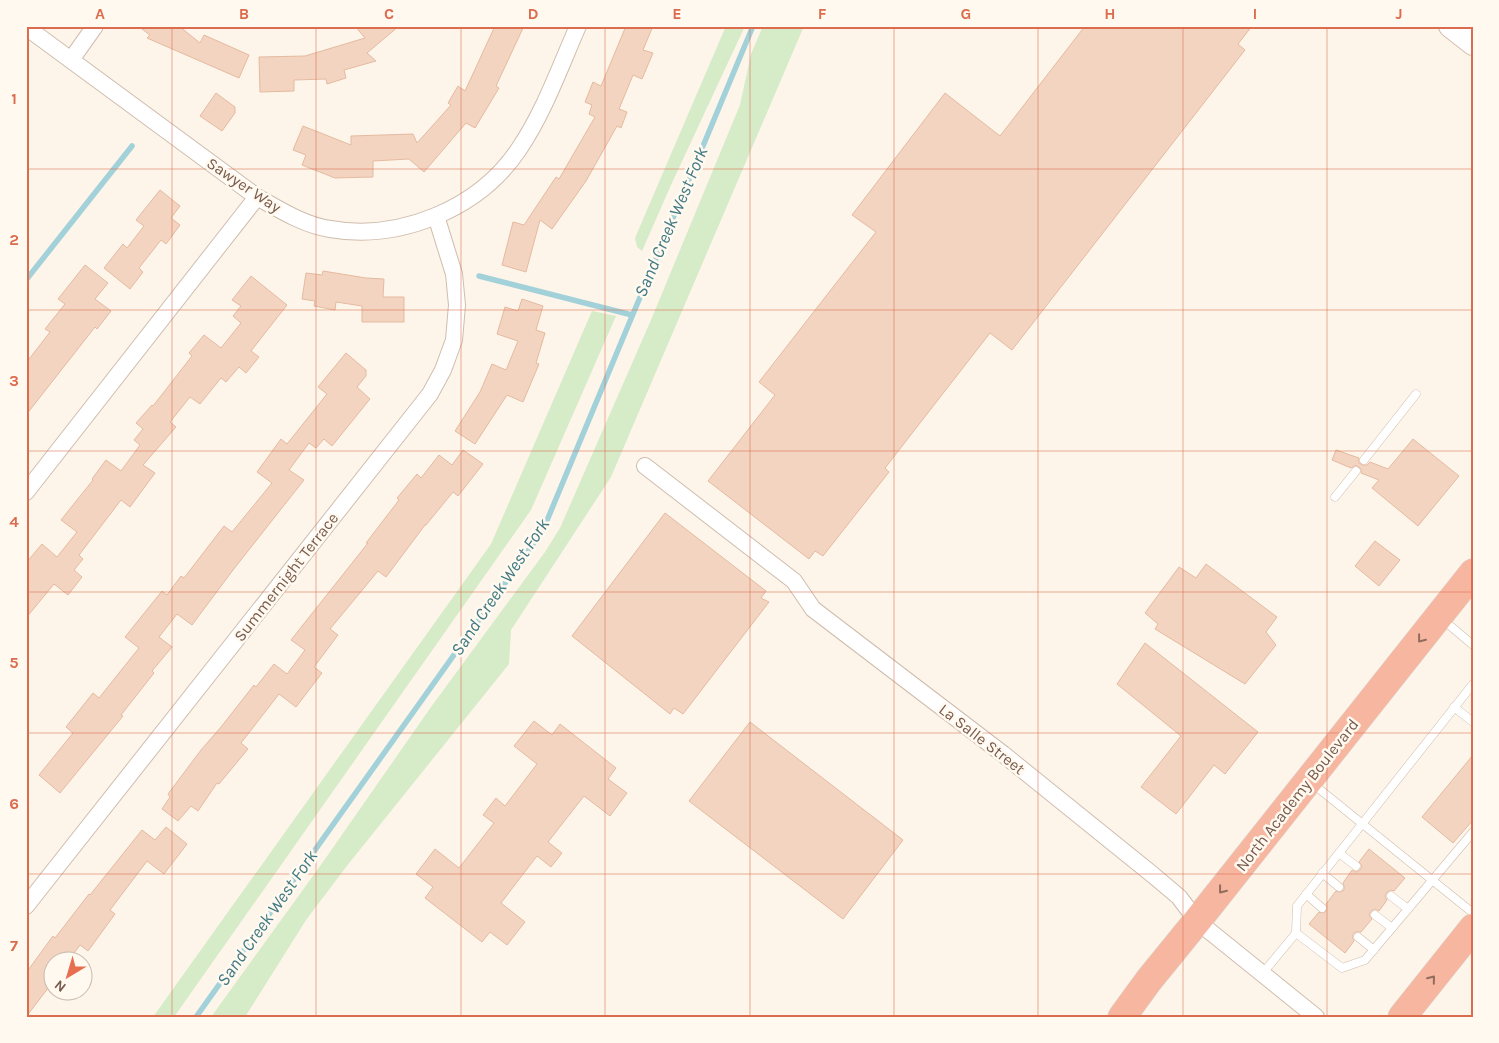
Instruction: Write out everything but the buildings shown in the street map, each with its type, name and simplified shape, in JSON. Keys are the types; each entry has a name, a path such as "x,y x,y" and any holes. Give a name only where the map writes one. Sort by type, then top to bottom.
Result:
{"highway":[{"name":"North Academy Boulevard","path":"1122,1017 1149,980 1473,573"},
{"path":"1402,1017 1473,928"}],"main road":[{"path":"1450,26 1473,44"}],"street":[{"path":"71,60 95,26"},
{"name":"Sawyer Way","path":"26,27 257,197 293,217 328,229 362,232 396,229 436,216 471,197 498,174 518,150 538,116 578,26"},
{"path":"26,492 257,197"},
{"name":"Summernight Terrace","path":"26,906 430,394 443,370 454,340 457,305 454,274 436,216"},
{"name":"La Salle Street","path":"645,466 794,581 812,609 1002,754 1153,875 1179,897 1197,921 1316,1017"}],"lane":[{"path":"1364,460 1416,394"},
{"path":"1335,497 1356,470"},
{"path":"1438,617 1473,645"},
{"path":"1263,973 1296,933 1297,906 1473,684"},
{"path":"1454,707 1473,722"},
{"path":"1309,780 1473,913"},
{"path":"1296,933 1342,968 1365,960 1473,832"},
{"path":"1339,853 1356,866"},
{"path":"1322,873 1339,887"},
{"path":"1306,894 1322,908"},
{"path":"1391,896 1408,909"},
{"path":"1375,915 1392,928"},
{"path":"1358,937 1374,950"}],"green space":[{"path":"726,26 745,26 642,251 637,247 635,238"},
{"path":"763,26 804,26 611,477 511,630 509,664 346,867 306,920 245,1017 211,1017 323,862 431,707 545,552 560,528 651,320 740,105 751,54"},
{"path":"592,311 616,316 531,510 174,1017 153,1017 491,544"}],"waterway":[{"name":"Sand Creek West Fork","path":"196,1017 543,530 753,26"},
{"path":"26,280 132,146"},
{"path":"479,276 632,315"}]}
